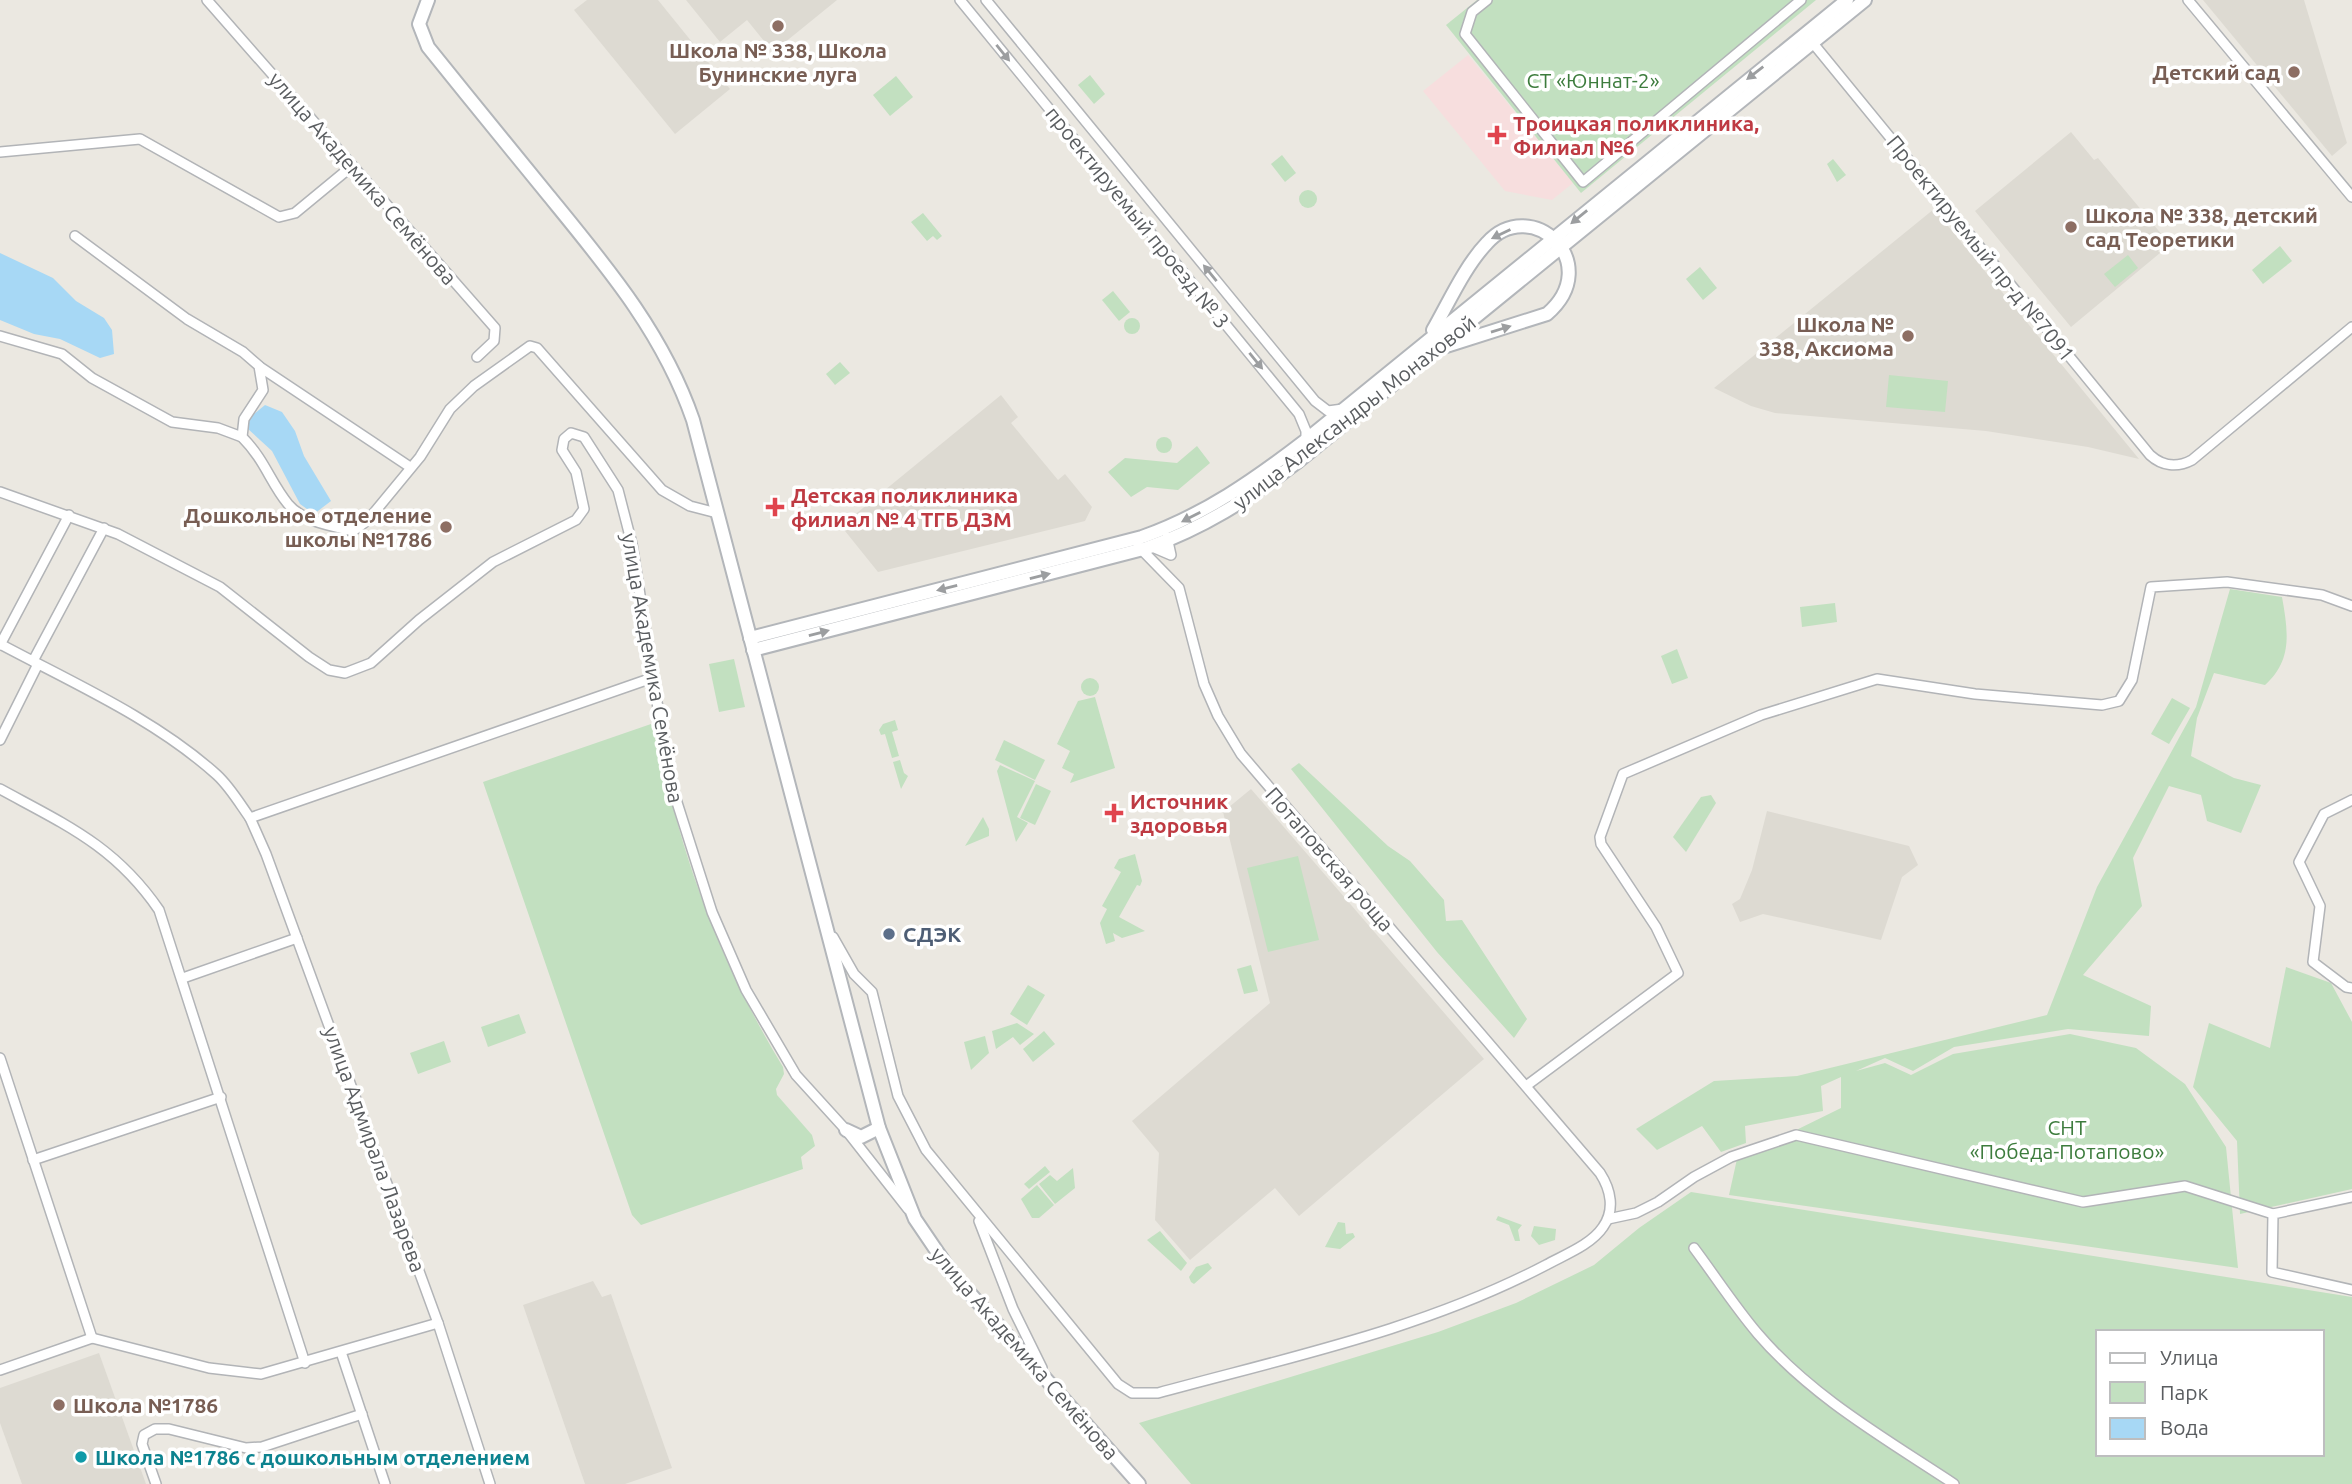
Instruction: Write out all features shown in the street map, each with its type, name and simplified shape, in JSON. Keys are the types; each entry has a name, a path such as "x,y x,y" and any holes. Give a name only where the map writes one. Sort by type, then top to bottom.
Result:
{"main road":[{"name":"улица Академика Семёнова","path":"428,0 420,21 421,34 428,47 599,257 653,332 673,368 689,410 717,513 879,1128 915,1219 951,1272 1139,1484"},
{"name":"улица Александры Монаховой","path":"752,644 1209,522 1259,491 1847,0"},
{"name":"улица Александры Монаховой","path":"1557,242 1865,0"},
{"path":"1518,227 1531,227 1557,242 1569,267 1569,280 1558,304 1547,314 1432,344 1487,242 1500,233 1518,227"},
{"name":"улица Александры Монаховой","path":"1166,535 1231,495 1432,344"},
{"path":"846,1130 861,1138 879,1128"}],"street":[{"name":"улица Академика Семёнова","path":"207,0 495,328 494,341 477,356"},
{"name":"проектируемый проезд № 3","path":"960,0 1299,414 1306,431 1306,440"},
{"name":"проектируемый проезд № 3","path":"986,0 1315,401 1328,411 1343,409"},
{"path":"1487,0 1472,12 1465,34 1583,182 1801,0"},
{"path":"2188,0 2352,197"},
{"name":"Проектируемый пр-д №7091","path":"1812,42 2150,455 2170,465 2192,460 2352,327"},
{"path":"0,152 140,139 279,217 295,214 352,166"},
{"path":"75,236 187,319 243,352 259,366 410,467"},
{"path":"0,336 62,354 92,377 172,422 218,428 242,437 260,455 289,505 309,519 353,531 368,520 420,457 450,409 474,386 527,347 533,346 662,490 683,503 717,513"},
{"path":"242,437 244,419 263,390 259,366"},
{"name":"улица Академика Семёнова","path":"104,528 220,587 309,657 328,670 345,673 371,663 419,620 493,562 581,515 583,509 576,471 562,450 564,439 571,433 584,437 618,490 632,544 652,678 674,793 712,912 746,990 774,1040 812,1096 846,1130 915,1219"},
{"path":"0,492 104,528 0,740"},
{"path":"0,644 69,515"},
{"name":"Потаповская роща","path":"1166,535 1171,555 1128,536 1179,588 1204,684 1234,743 1604,1179 1611,1204 1608,1219"},
{"path":"1526,1086 1678,973 1656,928 1601,844 1600,837 1623,774 1761,715 1877,679 2000,696 2102,705 2119,701 2132,680 2151,587 2227,582 2322,595 2352,606"},
{"name":"улица Адмирала Лазарева","path":"0,644 183,747 219,777 250,818 297,937 438,1323 490,1484"},
{"path":"250,818 652,678"},
{"path":"0,789 98,844 139,883 159,910 305,1363"},
{"path":"2352,800 2324,814 2299,862 2320,906 2314,962 2346,987 2352,988"},
{"path":"822,914 847,963 872,992 905,1111 932,1159 1118,1384 1132,1393 1152,1394 1422,1320 1506,1284 1568,1253 1599,1233 1608,1219 1636,1213 1731,1157 1796,1135 2083,1202 2185,1186 2273,1214 2352,1197"},
{"path":"183,978 297,937"},
{"path":"0,1058 92,1338"},
{"path":"33,1160 221,1097"},
{"path":"974,1209 1034,1356 1060,1396"},
{"path":"2273,1214 2272,1272 2352,1290"},
{"path":"1694,1248 1759,1334 1794,1370 1840,1409 1954,1484"},
{"path":"1002,1274 1004,1264 1012,1260 1018,1264"},
{"path":"0,1370 92,1338 209,1368 261,1374 438,1323"},
{"path":"341,1352 385,1484"},
{"path":"156,1484 142,1444 144,1434 155,1429 169,1429 246,1448 262,1447 362,1414"}],"shaded area":[{"path":"587,0 658,0 730,89 675,134 574,10"},
{"name":"Школа № 338, Школа Бунинские луга","path":"686,0 837,0 773,52 747,20 720,42"},
{"name":"Детский сад","path":"2203,0 2304,0 2347,143 2332,156"},
{"name":"Троицкая поликлиника, Филиал №6","path":"1468,55 1573,183 1552,200 1505,191 1423,91"},
{"name":"Школа № 338, детский сад Теоретики","path":"2071,132 2094,160 2098,158 2168,242 2158,251 2160,253 2071,327 1975,211"},
{"name":"Школа № 338, Аксиома","path":"1934,209 2139,459 2088,447 1986,431 1775,413 1751,406 1714,388"},
{"path":"1001,395 1018,417 1011,423 1058,480 1065,474 1092,507 1085,521 878,572 841,526"},
{"path":"1251,789 1484,1059 1299,1216 1275,1188 1190,1260 1155,1220 1159,1153 1132,1121 1270,1003 1223,812"},
{"path":"1767,811 1909,846 1918,865 1902,877 1881,940 1763,914 1740,922 1732,904 1740,899 1752,870"},
{"path":"593,1281 602,1297 611,1294 672,1468 625,1484 585,1484 523,1305"},
{"name":"Школа №1786","path":"99,1353 146,1484 22,1484 0,1423 0,1388"}],"green space":[{"name":"СТ «Юннат-2»","path":"1477,0 1816,0 1581,193 1446,25"},
{"path":"1090,75 1105,94 1094,104 1078,85"},
{"path":"896,76 913,97 890,116 873,95"},
{"path":"1282,155 1296,173 1285,182 1271,164"},
{"path":"1833,159 1846,175 1837,182 1827,164"},
{"path":"1308,190 1314,193 1317,199 1314,205 1308,208 1302,205 1299,199 1302,193"},
{"path":"923,213 942,236 937,240 933,236 927,241 911,222"},
{"path":"2280,246 2292,261 2263,284 2252,270"},
{"path":"2128,255 2138,268 2115,287 2104,274"},
{"path":"1700,267 1717,288 1703,300 1686,279"},
{"path":"1113,291 1130,312 1119,321 1102,300"},
{"path":"1129,318 1135,318 1140,326 1138,332 1129,334 1124,329 1124,323"},
{"path":"840,362 850,373 835,385 826,374"},
{"path":"1889,375 1948,381 1945,412 1886,407"},
{"path":"1161,437 1167,437 1172,445 1170,451 1161,453 1156,448 1156,442"},
{"path":"1197,446 1210,463 1178,490 1147,487 1131,497 1108,472 1125,458 1177,463"},
{"name":"СНТ «Победа-Потапово»","path":"2230,589 2282,597 2287,633 2284,655 2274,675 2265,685 2214,673 2197,718 2191,756 2234,778 2261,785 2241,833 2207,821 2201,795 2169,786 2133,858 2142,906 2083,975 2151,1006 2149,1036 2068,1029 1954,1047 1913,1071 1885,1058 1856,1071 1885,1063 1911,1075 1953,1054 2070,1034 2136,1048 2185,1084 2226,1147 2238,1268 1729,1195 1737,1159 1841,1108 1841,1077 1821,1086 1823,1111 1745,1126 1746,1143 1721,1152 1702,1126 1657,1150 1636,1129 1714,1081 1797,1076 2047,1015 2097,887 2196,707"},
{"path":"1835,603 1837,622 1802,627 1800,607"},
{"path":"1677,649 1688,678 1672,684 1661,656"},
{"path":"734,659 745,707 719,712 709,664"},
{"path":"1090,678 1096,681 1099,687 1096,693 1090,696 1084,693 1081,687 1084,681"},
{"path":"1095,697 1115,768 1070,783 1074,774 1062,768 1070,751 1057,744 1078,701"},
{"path":"2172,698 2190,708 2169,744 2151,734"},
{"path":"895,720 898,730 892,732 899,756 892,758 885,734 881,735 879,730 883,724"},
{"path":"651,724 657,733 677,821 690,864 721,948 783,1067 784,1074 776,1089 777,1095 812,1135 815,1146 801,1157 803,1169 641,1225 632,1215 483,782"},
{"path":"1004,740 1045,760 1035,780 995,760"},
{"path":"900,760 904,773 908,776 901,789 893,762"},
{"path":"1299,763 1388,846 1410,861 1444,900 1446,921 1462,920 1527,1019 1514,1038 1437,952 1291,769"},
{"path":"1000,765 1035,781 1017,817 1028,823 1016,842 997,771"},
{"path":"1036,784 1051,791 1035,825 1020,818"},
{"path":"1711,795 1716,803 1686,852 1673,837 1701,797"},
{"path":"983,817 989,829 989,836 965,846"},
{"path":"1135,854 1142,881 1119,917 1145,931 1122,938 1113,933 1115,941 1106,944 1100,923 1107,909 1102,906 1121,872 1114,868 1119,859"},
{"path":"1298,856 1319,940 1268,952 1247,868"},
{"path":"1251,965 1258,991 1244,994 1237,969"},
{"path":"2286,967 2331,983 2352,1022 2352,1189 2240,1214 2237,1141 2193,1087 2209,1023 2270,1048"},
{"path":"1028,985 1045,995 1027,1025 1010,1014"},
{"path":"519,1014 526,1033 488,1047 481,1027"},
{"path":"1017,1023 1034,1034 1020,1045 1013,1037 996,1049 992,1031"},
{"path":"1044,1031 1055,1044 1033,1062 1023,1049"},
{"path":"985,1036 989,1053 971,1070 964,1042"},
{"path":"444,1041 451,1062 418,1074 410,1053"},
{"path":"1045,1166 1050,1172 1029,1189 1024,1184"},
{"path":"1073,1168 1075,1188 1055,1204 1039,1184 1050,1175 1057,1181"},
{"path":"1037,1185 1054,1205 1039,1218 1032,1218 1021,1199"},
{"path":"1691,1192 2352,1297 2352,1484 1191,1484 1139,1423 1438,1332 1516,1303 1594,1265 1639,1228"},
{"path":"1498,1216 1522,1225 1518,1230 1520,1241 1515,1241 1509,1225 1496,1220"},
{"path":"1338,1222 1345,1223 1346,1234 1353,1233 1355,1237 1340,1249 1325,1247"},
{"path":"1534,1226 1556,1229 1555,1240 1539,1245 1531,1236"},
{"path":"1160,1231 1187,1263 1181,1271 1147,1240"},
{"path":"1208,1263 1212,1268 1194,1284 1191,1282 1189,1277 1196,1267"}],"water":[{"path":"0,253 53,278 76,301 104,318 112,330 114,354 100,358 60,339 34,334 0,320"},
{"path":"265,405 282,412 295,431 304,456 331,501 314,514 300,504 272,451 247,428 249,418"}],"place":[{"name":"Школа № 338, Школа Бунинские луга","path":"778,26"},
{"name":"Детский сад","path":"2294,72"},
{"name":"Троицкая поликлиника, Филиал №6","path":"1497,135"},
{"name":"Школа № 338, детский сад Теоретики","path":"2071,227"},
{"name":"Школа № 338, Аксиома","path":"1908,336"},
{"name":"Детская поликлиника филиал № 4 ТГБ ДЗМ","path":"775,507"},
{"name":"Дошкольное отделение школы №1786","path":"446,527"},
{"name":"Источник здоровья","path":"1114,813"},
{"name":"СДЭК","path":"889,934"},
{"name":"Школа №1786","path":"59,1405"},
{"name":"Школа №1786 с дошкольным отделением","path":"81,1457"}]}
